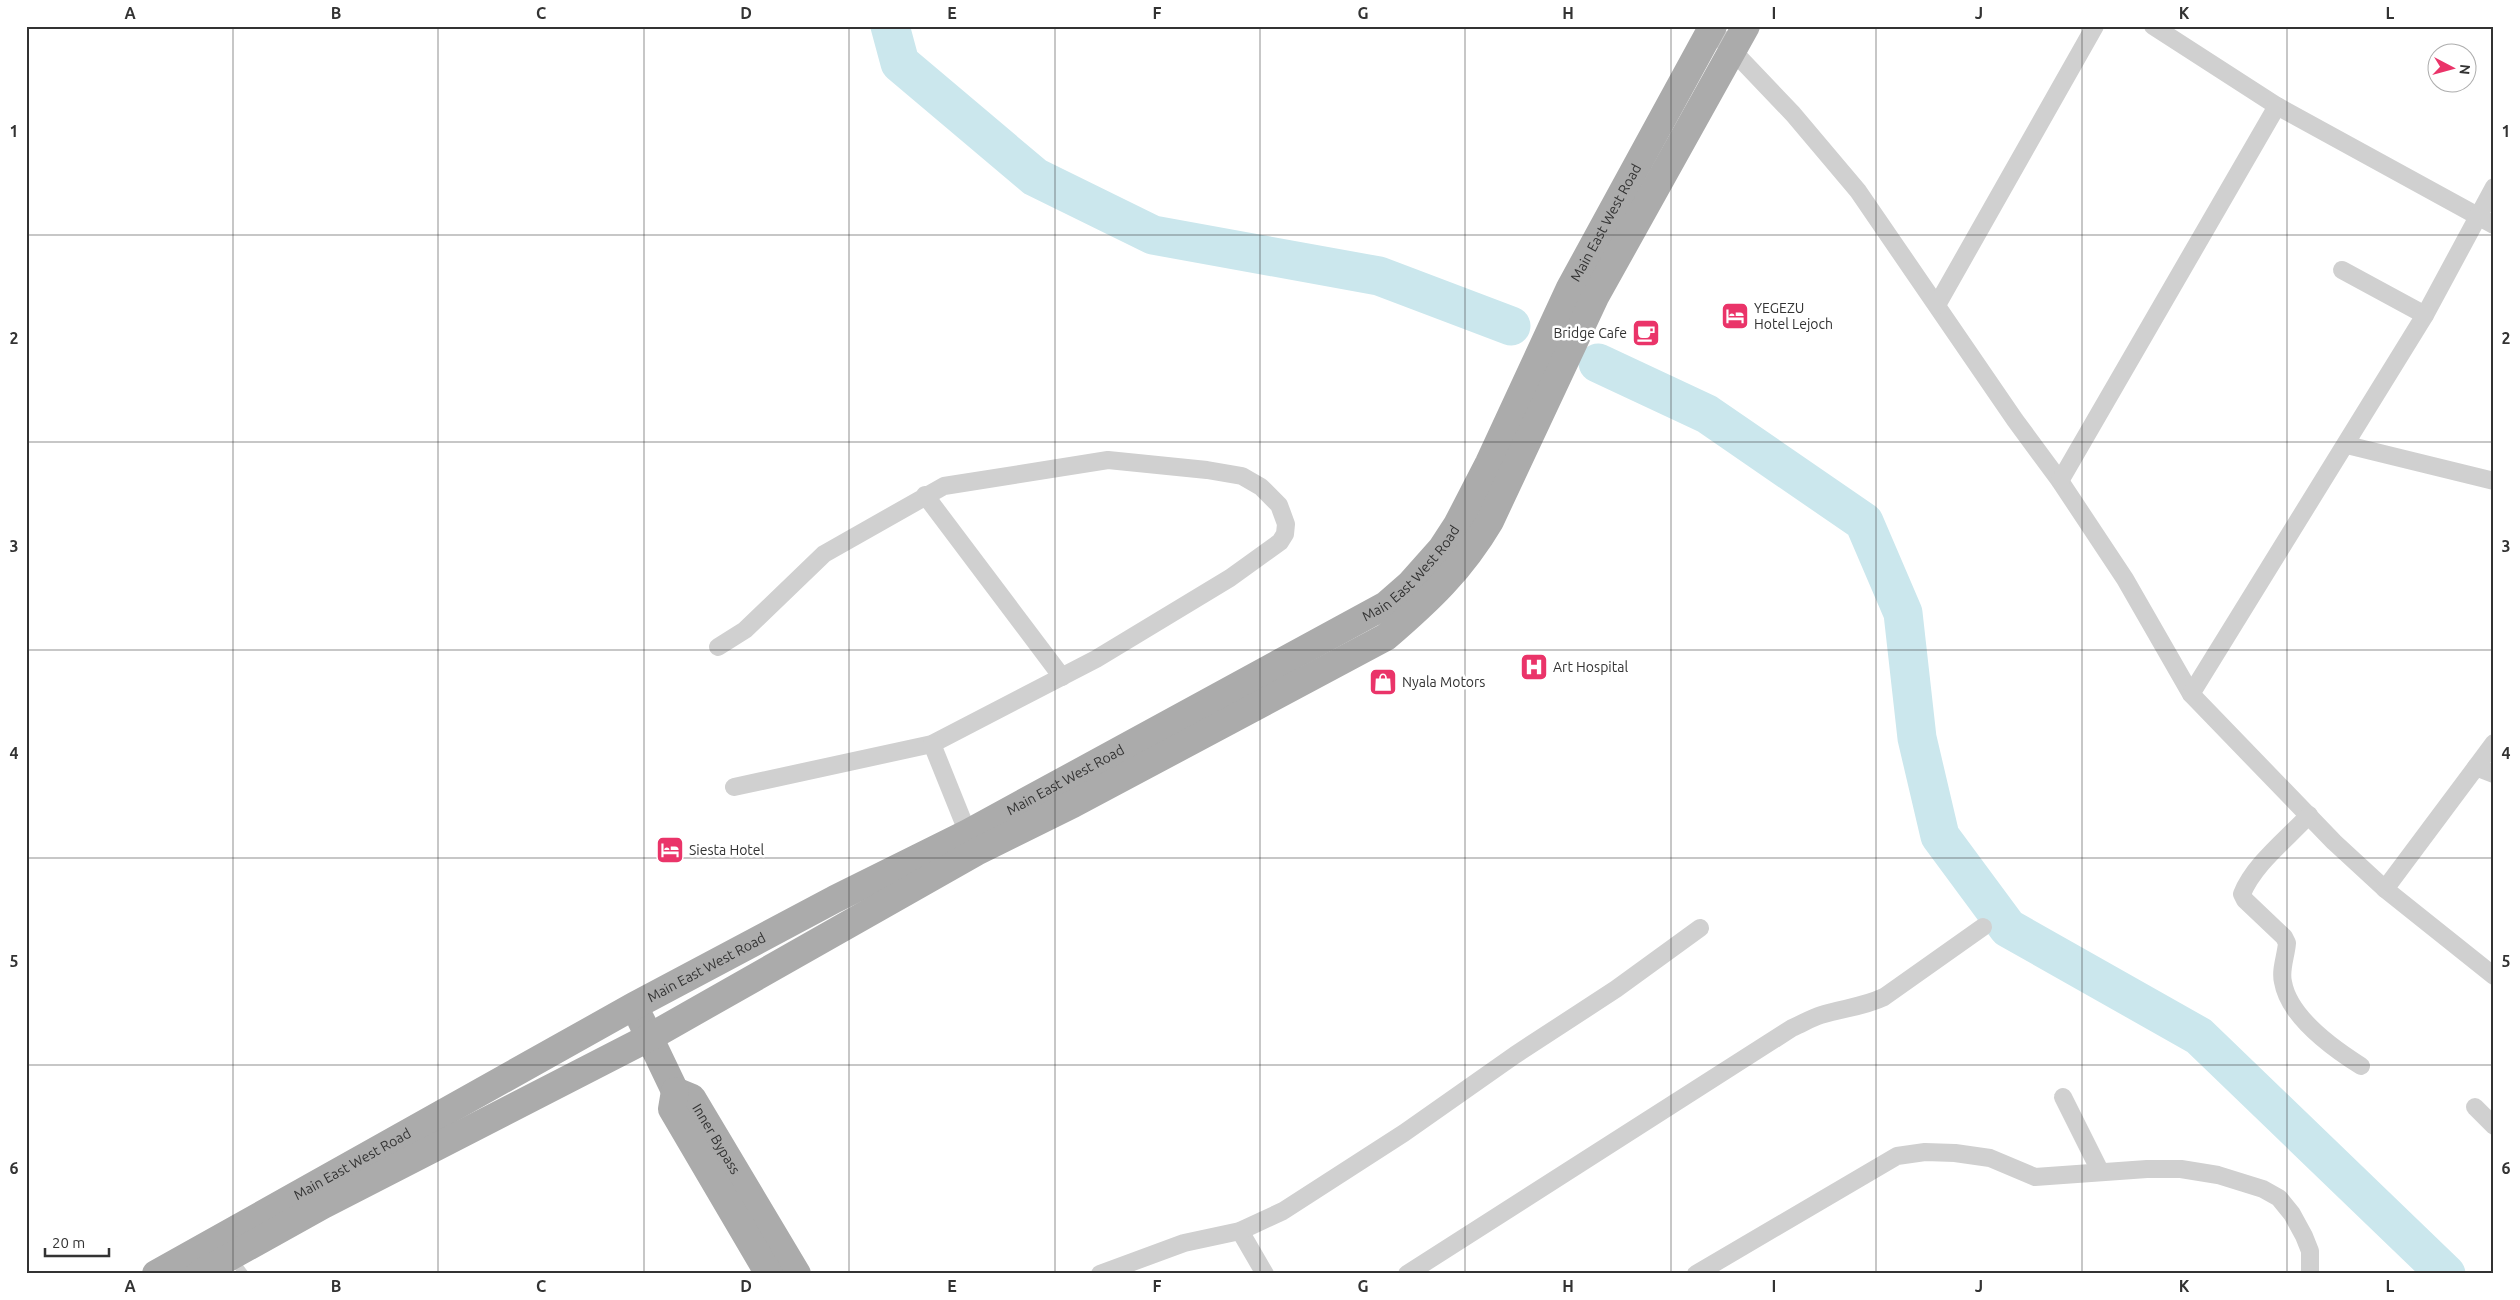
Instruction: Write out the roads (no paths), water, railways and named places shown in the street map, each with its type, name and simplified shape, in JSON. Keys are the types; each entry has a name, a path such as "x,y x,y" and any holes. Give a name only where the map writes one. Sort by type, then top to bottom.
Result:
{"main road":[{"name":"Main East West Road","path":"1067,792 1386,605 1410,584 1442,548 1457,525 1500,469 1746,26"},
{"name":"Main East West Road","path":"199,1274 230,1252 634,1006 835,899 972,842 1067,792 1386,637 1430,599 1471,554 1490,521 1500,469 1570,288 1712,28"},
{"path":"1625,187 1650,201"},
{"path":"1348,626 1362,650"},
{"name":"Main East West Road","path":"156,1274 230,1252 650,1037 847,924 972,842"},
{"path":"835,899 847,924"},
{"path":"634,1006 675,1090"},
{"name":"Inner Bypass","path":"769,1274 672,1109 675,1090 692,1098 797,1274"}],"street":[{"path":"1938,306 2095,26"},
{"path":"2153,26 2277,106 2486,222"},
{"path":"1712,28 1793,114 1858,191 2015,420 2060,481 2125,579 2191,694 2334,842 2385,889 2494,976"},
{"path":"2060,481 2277,106"},
{"path":"2191,694 2276,555 2347,445 2425,315 2486,222 2494,187"},
{"path":"2342,270 2425,315"},
{"path":"2347,445 2494,481"},
{"path":"718,647 745,630 824,554 925,495 944,486 1108,460 1207,470 1242,476 1261,487 1279,505 1286,524 1280,542 1230,578 1062,678 932,744 734,787"},
{"path":"925,495 1062,678"},
{"path":"2385,889 2494,743"},
{"path":"932,744 972,842"},
{"path":"2476,767 2494,774"},
{"path":"2309,815 2259,867 2246,883 2242,894 2244,900 2284,937 2287,943 2283,984 2298,1012 2327,1044 2362,1066"},
{"path":"1407,1274 1792,1028 1818,1016 1846,1008 1866,1006 1884,997 1983,927"},
{"path":"1100,1274 1184,1243 1240,1231 1283,1212 1404,1133 1515,1055 1616,989 1700,928"},
{"path":"2063,1097 2100,1171"},
{"path":"2475,1107 2494,1126"},
{"path":"1698,1273 1896,1156 1925,1152 1948,1152 1990,1158 2035,1177 2100,1171 2181,1169 2218,1175 2263,1189 2279,1198 2292,1214 2310,1251 2310,1274"},
{"path":"1240,1231 1265,1274"}],"waterway":[{"path":"890,26 900,63 1035,177 1153,235 1379,276 1511,326"},
{"path":"1598,363 1707,414 1864,522 1903,613 1917,738 1940,836 2008,928 2199,1036 2446,1274"}],"place":[{"name":"YEGEZU Hotel Lejoch","path":"1735,316"},
{"name":"Bridge Cafe","path":"1646,333"},
{"name":"Art Hospital","path":"1534,667"},
{"name":"Nyala Motors","path":"1383,682"},
{"name":"Siesta Hotel","path":"670,850"}]}
